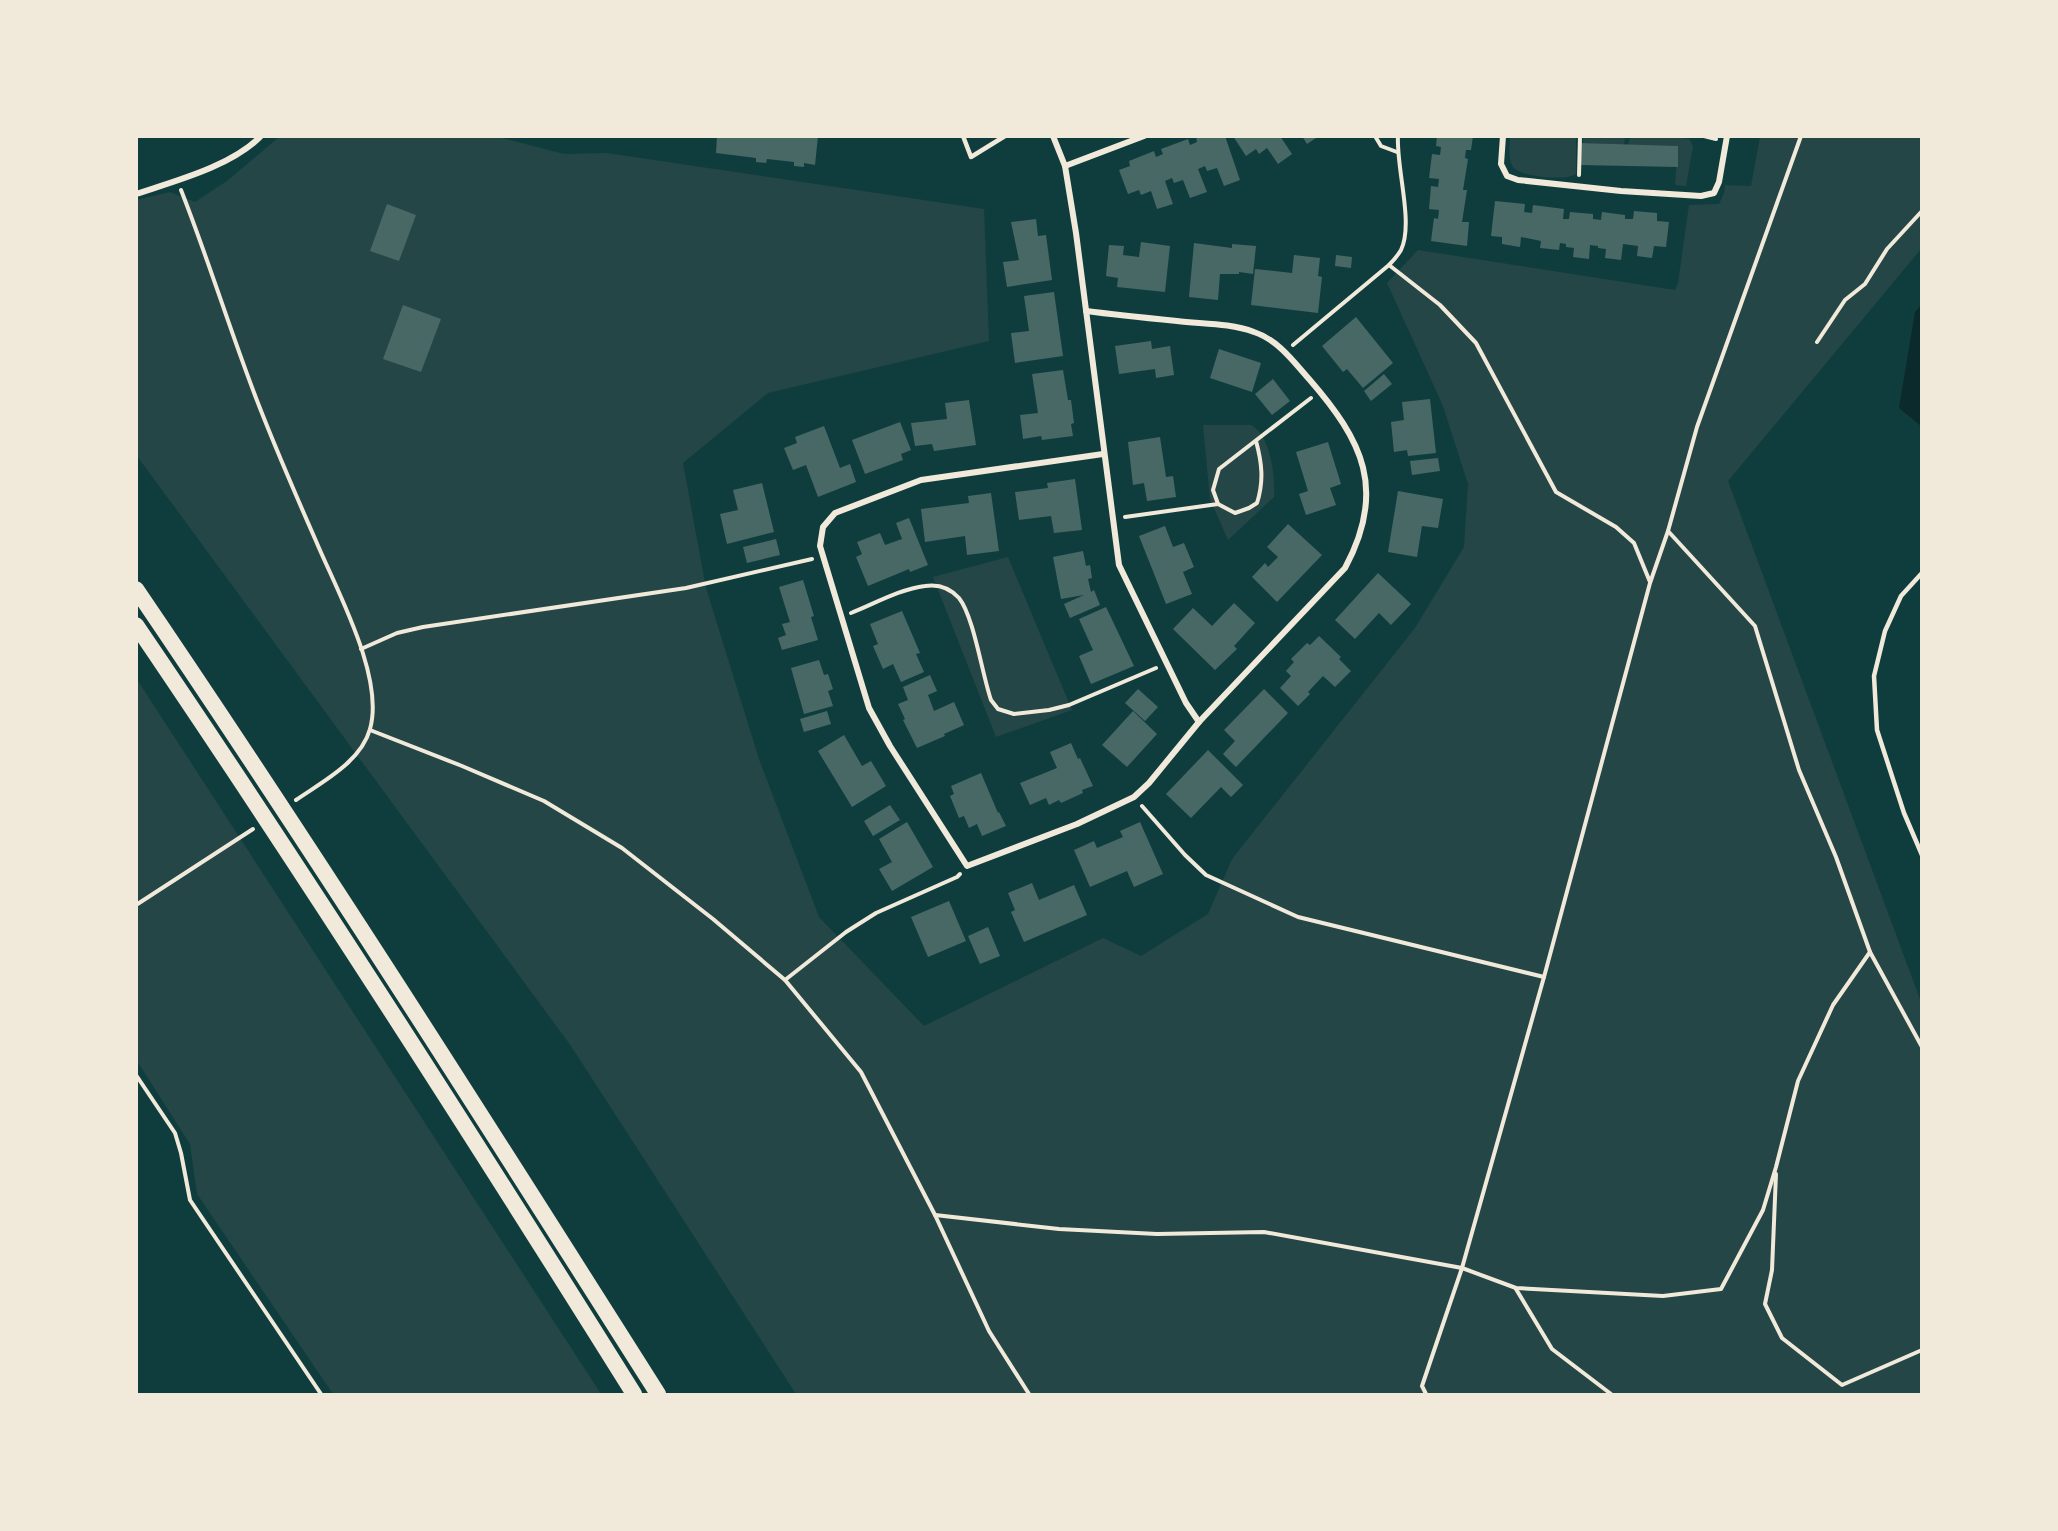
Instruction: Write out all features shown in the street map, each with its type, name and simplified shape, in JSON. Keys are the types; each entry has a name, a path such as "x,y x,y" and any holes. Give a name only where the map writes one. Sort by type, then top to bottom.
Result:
{"highway":[{"path":"136,589 234,734 532,1195 658,1395"},
{"path":"136,625 345,940 522,1215 634,1395"}],"street":[{"path":"136,194 177,181 242,151 261,136"},
{"path":"1053,136 1065,166 1119,565 1186,703 1199,722"},
{"path":"1065,166 1144,136"},
{"path":"1503,136 1502,164 1507,176 1518,180 1701,196 1714,193 1719,182 1727,136"},
{"path":"1086,311 1244,329 1268,339 1286,352 1319,391 1355,444 1364,468 1367,485 1367,503 1361,531 1345,568 1199,722 1149,783 1134,797 1077,824 967,866 890,746 870,708 820,546 823,527 835,513 921,480 1103,454"}],"lane":[{"path":"963,136 971,158 1005,136"},
{"path":"1922,573 1901,596 1885,631 1874,676 1877,730 1904,813 1922,855"}],"path":[{"path":"1375,136 1381,146 1397,152"},
{"path":"1286,352 1389,265 1401,250 1405,225 1397,152 1398,136"},
{"path":"1578,187 1580,136"},
{"path":"1426,1395 1422,1386 1462,1268 1544,977 1650,583 1668,531 1697,427 1801,136"},
{"path":"177,181 199,236 253,390 361,649 369,675 372,699 370,730 363,746 352,759 314,788"},
{"path":"1817,342 1845,300 1865,284 1887,249 1922,211"},
{"path":"1389,265 1440,304 1476,343 1556,492 1616,527 1634,543 1650,583"},
{"path":"1218,504 1213,490 1219,470 1226,462 1319,391"},
{"path":"1112,518 1218,504 1234,513 1249,508 1257,502 1262,481 1261,459 1256,441"},
{"path":"1668,531 1755,626 1798,770 1836,856 1870,952 1922,1047"},
{"path":"361,649 397,633 423,627 687,588 823,556"},
{"path":"842,617 919,587 934,585 946,588 954,593 964,606 991,700 998,709 1014,714 1069,705 1167,664"},
{"path":"370,730 462,766 554,807 622,848 713,919 785,980 861,1072 935,1215 989,1331 1029,1395"},
{"path":"1134,797 1185,855 1206,875 1298,917 1544,977"},
{"path":"136,905 226,848"},
{"path":"785,980 846,932 876,913 957,877 967,866"},
{"path":"935,1215 1070,1230 1157,1234 1264,1232 1462,1268 1516,1288 1663,1296 1721,1289 1763,1210 1798,1081 1833,1005 1870,952"},
{"path":"136,1075 175,1133 190,1200 321,1395"},
{"path":"1776,1167 1772,1270 1766,1304 1782,1338 1842,1385 1922,1350"},
{"path":"1516,1288 1552,1349 1611,1395"}],"shaded area":[{"path":"495,136 564,154 607,153 984,209 989,341 768,393 683,463 706,588 759,759 819,917 924,1026 1103,938 1141,956 1208,914 1232,859 1415,628 1464,547 1468,484 1443,406 1387,283 1418,250 1675,290 1678,283 1689,205 1719,204 1725,185 1751,186 1760,137 1921,137 1921,249 1728,481 1921,1002 1921,1394 796,1394 571,1046 137,456 136,200 170,192 195,202 227,181 279,137"},
{"path":"1676,136 1689,139 1693,146 1686,186 1675,185 1678,146 1628,145 1630,137"},
{"path":"1510,137 1576,137 1576,174 1546,177 1520,172 1512,166 1509,149"},
{"path":"1583,137 1625,137 1624,145 1583,143"},
{"path":"1921,305 1921,426 1899,408 1915,312"},
{"path":"1203,425 1251,425 1263,438 1270,457 1274,478 1274,497 1228,540 1210,499"},
{"path":"1008,557 1072,710 996,737 933,577"},
{"path":"136,678 601,1394 333,1394 197,1194 190,1144 137,1061"}],"building":[{"path":"717,136 818,136 815,165 804,163 804,167 794,166 794,162 767,159 766,163 756,162 756,158 716,153"},
{"path":"1196,136 1225,136 1240,180 1224,186 1217,168 1207,171 1205,166 1198,169 1207,192 1190,198 1183,180 1174,183 1172,178 1165,181 1173,204 1157,209 1151,191 1141,195 1139,190 1128,194 1119,170 1130,166 1129,161 1154,151 1156,157 1163,154 1161,149 1188,139 1190,145 1197,142"},
{"path":"1233,136 1280,136 1292,154 1278,164 1267,148 1259,154 1256,149 1246,156"},
{"path":"1302,136 1319,136 1307,144"},
{"path":"1437,136 1473,136 1471,150 1466,150 1465,158 1468,159 1463,190 1467,190 1462,222 1469,222 1467,246 1431,241 1434,218 1438,219 1439,210 1429,209 1431,186 1438,187 1439,179 1429,178 1432,154 1440,155 1441,147 1436,146"},
{"path":"1580,143 1678,146 1678,167 1580,165"},
{"path":"1495,201 1525,204 1524,212 1532,213 1533,205 1564,209 1563,219 1569,219 1570,212 1593,214 1593,219 1601,220 1602,212 1625,215 1625,219 1633,219 1634,211 1657,213 1657,221 1669,222 1666,247 1654,246 1652,258 1637,256 1638,246 1623,244 1621,260 1605,258 1606,249 1598,248 1598,246 1590,245 1589,259 1573,257 1574,248 1566,247 1566,244 1560,243 1559,250 1540,248 1541,241 1521,237 1520,247 1502,244 1502,237 1491,236"},
{"path":"387,204 416,215 399,261 370,251"},
{"path":"1036,219 1038,236 1046,235 1052,280 1007,287 1003,262 1019,260 1011,222"},
{"path":"1141,242 1170,246 1165,292 1117,287 1118,278 1106,276 1109,245 1124,246 1123,255 1139,257"},
{"path":"1194,243 1232,248 1232,244 1256,246 1253,274 1239,272 1239,274 1220,274 1218,300 1189,297"},
{"path":"1294,255 1320,258 1318,276 1322,277 1318,313 1251,305 1255,269 1292,273"},
{"path":"1336,255 1352,257 1351,268 1335,266"},
{"path":"1054,292 1063,356 1015,363 1011,333 1029,331 1024,296"},
{"path":"403,305 441,319 421,372 383,359"},
{"path":"1356,317 1393,363 1363,388 1347,369 1343,372 1322,346"},
{"path":"1151,341 1152,349 1170,346 1174,375 1156,378 1155,369 1119,374 1115,346"},
{"path":"1219,349 1261,363 1252,392 1210,378"},
{"path":"1063,370 1068,400 1071,400 1073,436 1042,440 1041,436 1023,439 1020,415 1038,413 1032,374"},
{"path":"1384,374 1392,384 1371,401 1364,391"},
{"path":"1273,379 1290,401 1272,415 1255,394"},
{"path":"1430,399 1436,453 1408,456 1407,450 1394,452 1391,422 1404,420 1402,402"},
{"path":"969,400 976,445 934,451 932,444 915,446 911,423 947,419 945,403"},
{"path":"900,422 911,450 901,454 903,460 865,474 852,440"},
{"path":"824,426 840,468 850,464 856,482 818,497 806,465 793,470 784,448 797,443 795,437"},
{"path":"1160,437 1166,477 1173,476 1176,497 1147,501 1144,483 1133,485 1128,442"},
{"path":"1328,442 1341,484 1330,488 1336,505 1306,515 1299,494 1308,491 1296,452"},
{"path":"1438,458 1440,471 1412,475 1410,461"},
{"path":"1075,479 1082,530 1054,533 1051,516 1019,520 1015,492 1048,488 1047,483"},
{"path":"762,483 774,532 727,544 720,514 738,510 733,490"},
{"path":"1398,491 1443,499 1438,528 1422,526 1417,557 1388,552"},
{"path":"991,493 999,551 967,555 965,536 925,542 921,509 969,503 968,496"},
{"path":"909,518 928,565 910,572 909,569 868,586 856,557 862,554 857,542 880,533 885,545 902,539 896,523"},
{"path":"1288,524 1322,555 1277,602 1252,577 1265,563 1268,567 1278,557 1267,547"},
{"path":"1165,526 1173,547 1184,543 1194,567 1183,572 1192,594 1166,604 1139,536"},
{"path":"776,539 780,555 747,563 743,547"},
{"path":"1083,551 1086,566 1090,565 1092,578 1088,579 1091,592 1094,590 1100,605 1070,618 1064,604 1084,595 1061,599 1053,557"},
{"path":"1378,573 1411,604 1391,625 1379,613 1355,639 1335,620"},
{"path":"803,580 814,616 811,617 818,640 782,650 778,638 786,635 782,624 790,622 779,587"},
{"path":"1234,603 1255,623 1234,646 1237,649 1215,670 1173,629 1193,608 1212,626"},
{"path":"1106,607 1134,666 1091,684 1079,656 1093,650 1079,619"},
{"path":"902,611 920,653 916,654 924,672 901,682 893,664 883,669 873,646 878,644 870,624"},
{"path":"1319,636 1341,657 1339,659 1351,671 1335,687 1323,676 1298,706 1280,688 1291,676 1286,671 1294,662 1291,659 1307,643 1310,645"},
{"path":"819,660 824,675 828,674 833,689 828,691 833,706 804,714 791,668"},
{"path":"930,675 937,691 928,695 934,711 954,702 964,725 917,748 898,704 908,700 903,687"},
{"path":"1138,689 1158,707 1145,721 1125,703"},
{"path":"1264,689 1288,713 1236,767 1223,754 1235,741 1224,730"},
{"path":"827,711 831,724 804,732 800,719"},
{"path":"1133,711 1157,734 1127,767 1102,745"},
{"path":"844,735 862,766 871,761 886,786 852,807 818,751"},
{"path":"1071,743 1093,786 1061,803 1059,800 1049,805 1046,798 1030,805 1020,783 1057,768 1050,752"},
{"path":"1208,750 1243,785 1231,797 1221,787 1191,818 1166,794"},
{"path":"981,773 1006,826 982,836 977,824 969,828 964,816 959,818 950,796 954,794 951,786"},
{"path":"890,805 900,820 873,836 864,821"},
{"path":"907,822 933,867 892,891 879,869 892,862 879,839"},
{"path":"1140,822 1163,874 1134,887 1127,871 1090,887 1074,850 1094,841 1097,848 1123,837 1120,831"},
{"path":"1032,883 1039,900 1074,885 1087,915 1024,942 1011,912 1015,910 1008,893"},
{"path":"949,901 966,941 928,957 911,917"},
{"path":"988,927 1000,956 980,964 968,936"}]}
